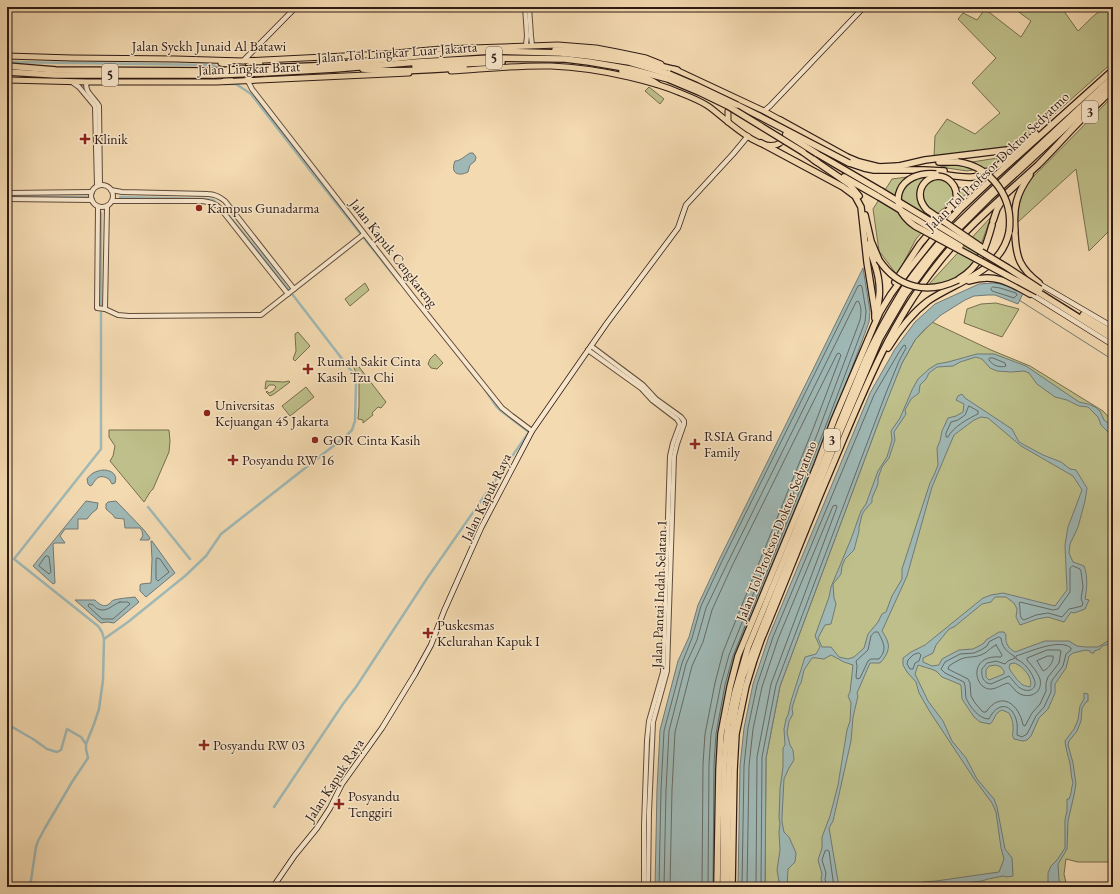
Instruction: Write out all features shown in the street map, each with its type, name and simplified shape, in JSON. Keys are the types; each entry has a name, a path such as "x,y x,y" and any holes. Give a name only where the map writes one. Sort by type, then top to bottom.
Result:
{"highway":[{"path":"542,52 547,50 566,50 600,53 677,70"},
{"name":"Jalan Tol Lingkar Luar Jakarta","path":"7,72 56,75 213,73 334,67 417,56 491,52 542,52 589,56 629,62 730,100 759,116"},
{"name":"Jalan Tol Lingkar Luar Jakarta","path":"334,67 355,68 490,58 565,60 589,62 630,69 669,77 728,106 813,159"},
{"path":"355,68 384,71 446,69 498,62"},
{"path":"382,65 391,66 498,62 560,63 591,66 626,72 652,80 657,84"},
{"name":"Jalan Tol Lingkar Luar Jakarta","path":"7,66 56,70 213,73"},
{"name":"Jalan Tol Profesor Doktor Sedyatmo","path":"717,887 720,747 724,715 734,672 747,634 869,335 880,312 914,262 960,209 1113,70"},
{"name":"Jalan Tol Profesor Doktor Sedyatmo","path":"723,887 724,765 728,724 737,684 748,647 873,342 904,289 928,256 946,235 986,195 1113,77"},
{"name":"Jalan Tol Profesor Doktor Sedyatmo","path":"727,887 731,739 736,706 743,676 837,439 880,338 905,295 946,241 989,198 1113,84"},
{"name":"Jalan Tol Profesor Doktor Sedyatmo","path":"732,887 735,747 739,716 746,686 761,640 872,371 896,326 925,281 949,250 1113,89"},
{"path":"1075,103 997,166 980,175 972,177 926,174 911,178 901,189 898,200 899,207 903,215 915,226 1005,273 1039,288 1113,339"},
{"path":"759,116 1005,273"},
{"path":"759,116 851,164 864,168 874,170 927,170 973,174 986,172"},
{"path":"780,120 846,158 859,162 896,169 942,162 958,162 970,165 982,171 991,178 1006,200 1019,260 1039,288"},
{"path":"760,143 843,187 855,196 862,212 867,262 875,315"},
{"path":"896,169 925,160 1007,150 1025,143"},
{"path":"813,159 880,194 1008,268 1113,333"},
{"path":"813,159 849,184 859,196 863,204 871,241 879,260 888,271 904,282 919,287 929,288 950,284 970,271 979,260 986,247 997,209 1008,192"},
{"path":"859,401 889,346 901,328 917,310 928,301 993,262 1013,233 1017,198 1023,185 1039,163"},
{"path":"851,164 874,168 880,167"},
{"path":"875,315 911,257 926,237 952,206 956,200 955,187 949,180 943,177 934,177 924,183 920,189 921,201 924,207 929,212 990,252 1008,268"},
{"path":"863,204 868,242 876,268 879,301 869,335"},
{"path":"940,294 978,278 1003,280 1030,294"}],"main road":[{"path":"242,62 296,7"},
{"path":"767,112 770,106 864,7"},
{"name":"Jalan Syekh Junaid Al Batawi","path":"7,56 184,59 242,62 526,45 558,45 596,48 646,58 677,70 767,112 780,120"},
{"path":"184,59 224,63 228,65 232,70 232,76 220,82"},
{"path":"248,81 246,74 248,66 287,62 294,59"},
{"path":"257,64 252,67 251,73 254,78 258,80"},
{"name":"Jalan Lingkar Barat","path":"7,80 72,82 220,82 551,66 581,68 657,84 676,91 706,105 728,122 760,143"},
{"path":"714,110 720,110 726,104 727,101 724,92"},
{"path":"728,122 728,111 732,104 741,100"},
{"path":"760,143 773,146 782,142 786,136 786,130 784,124 780,120"},
{"name":"Jalan Kapuk Raya","path":"273,887 295,855 317,828 330,808 342,784 382,728 415,674 431,645 444,611 482,528 532,431 643,273 678,228 686,205 748,136"},
{"path":"1113,327 1039,288 1032,281 1026,285 1026,289 1030,294 1113,345"}],"street":[{"path":"525,7 527,36 526,45"},
{"path":"529,7 530,36 532,45"},
{"name":"Jalan Kapuk Cengkareng","path":"248,81 252,89 363,235 502,408 532,431"},
{"path":"72,82 79,88 95,108 98,186"},
{"path":"87,82 85,86 86,89 99,106 98,186"},
{"path":"107,207 98,207 94,204 92,200 92,192 94,188 98,186 106,186 111,190 122,192 214,194 225,201 263,250 291,291"},
{"path":"101,309 107,207 112,201 113,195 111,190"},
{"path":"7,193 92,192"},
{"path":"7,200 92,200"},
{"path":"112,201 202,201 211,203 220,208 291,291"},
{"path":"98,207 101,309"},
{"path":"101,309 118,315 129,316 263,314 363,235"},
{"path":"258,254 263,250"},
{"name":"Jalan Pantai Indah Selatan 1","path":"591,349 643,385 656,399 684,421 674,456 667,673 650,724 644,825 644,887"},
{"name":"Jalan Pantai Indah Selatan 1","path":"648,887 650,724"}],"green space":[{"path":"1012,7 1061,7 1078,31 1098,12 1103,9 1113,7 1113,62 1040,127 1015,147 934,157 935,136 947,119 975,134 1000,113 972,83 996,58 958,19 963,13 977,20 985,9 1021,37 1031,21"},
{"path":"649,87 664,99 660,104 645,91"},
{"path":"1113,96 1113,227 1089,251 1076,169 1018,222 1020,202 1027,183"},
{"path":"1004,157 991,167 967,171 940,167"},
{"path":"930,174 970,192 941,210 916,239 897,275 879,251 873,209 892,179"},
{"path":"991,217 974,264 949,282 929,284"},
{"path":"365,283 369,290 350,306 345,299"},
{"path":"996,303 1019,309 1002,337 964,323 967,309 981,304"},
{"path":"932,322 991,350 1030,366 1103,411 1113,422 1113,862 1078,862 1066,859 1064,874 1067,887 765,887 766,758 780,686 889,394 902,363 915,340"},
{"path":"298,332 310,346 295,361 293,359 296,351 295,334"},
{"path":"435,354 443,363 437,369 431,368 428,364 430,359"},
{"path":"356,363 386,402 381,408 378,407 372,413 373,415 363,423 363,420 358,419 359,379 353,366"},
{"path":"266,381 290,382 270,396 266,392 267,391 269,393 273,391 276,387 274,385 269,385 265,389"},
{"path":"306,387 314,397 290,416 282,406"},
{"path":"109,430 169,430 169,452 153,489 144,502 110,461 113,456 115,446 109,437"}],"water":[{"path":"470,153 473,153 476,157 475,161 470,165 468,172 461,174 456,173 454,171 455,161"},
{"path":"863,268 870,311 869,322 827,435 737,658 720,735 717,887 655,887 660,730 678,661 689,637 698,605 719,560"},
{"path":"993,283 1024,291 1018,304 995,295 974,296 965,300 941,315 924,330 915,340 902,363 780,686 766,758 765,887 738,887 740,766 744,728 753,684 769,636 870,393 895,349 915,322 935,304 979,284"},
{"path":"977,354 994,354 1026,366 1079,402 1095,407 1100,411 1104,420 1113,427 1113,437 1101,425 1098,417 1088,407 1079,406 1067,400 1055,397 1037,384 1029,373 1024,371 997,371 990,368 982,359 976,357 953,366 937,367 929,373 920,385 919,393 911,399 905,410 906,414 894,432 895,440 889,458 882,467 872,502 862,515 854,550 845,559 841,574 833,584 836,604 831,624 825,625 818,638 822,647 831,647 839,657 848,659 854,657 864,648 868,634 878,622 882,614 886,612 892,596 902,579 902,569 930,483 938,465 937,448 942,431 948,418 963,412 964,404 956,400 958,396 962,394 965,398 1012,429 1019,442 1043,455 1061,462 1070,469 1076,470 1087,488 1078,527 1070,544 1069,553 1073,562 1084,566 1087,582 1085,599 1089,600 1085,609 1074,613 1071,612 1064,622 1048,617 1020,625 1016,617 1017,609 1014,603 1006,597 995,597 991,602 982,604 954,627 949,629 936,645 933,653 923,658 923,662 932,666 939,665 942,659 959,650 973,649 999,632 1004,632 1010,649 1015,652 1045,641 1069,641 1077,646 1098,647 1113,638 1113,641 1094,651 1094,653 1086,650 1073,653 1069,656 1066,668 1055,684 1055,693 1048,709 1039,718 1031,736 1027,740 1023,741 1014,739 1013,722 1009,713 1002,710 997,713 990,724 980,722 974,717 962,699 961,685 942,677 936,671 918,665 915,674 928,701 943,721 952,741 966,758 977,779 994,799 997,807 1005,849 1012,858 1013,876 1003,876 982,881 964,883 954,887 909,887 923,882 999,872 1004,859 996,812 992,803 930,712 919,693 916,682 903,665 903,658 925,645 983,598 991,595 1003,593 1055,606 1067,590 1065,545 1068,527 1082,490 1073,476 1021,446 988,418 981,417 974,420 954,435 932,487 907,576 882,631 888,643 888,651 880,663 870,663 857,693 858,696 853,717 851,741 833,821 829,828 839,887 823,887 821,879 822,874 818,860 822,848 822,837 830,816 838,785 847,730 850,721 851,703 848,696 850,692 853,665 831,655 824,659 812,658 804,670 792,708 793,714 789,721 787,733 793,750 794,760 784,779 782,817 784,832 789,837 796,853 795,862 788,869 787,887 780,887 777,870 780,850 779,818 783,748 785,745 784,729 805,657 816,654 820,647 815,636 829,597 831,587 861,511 866,504 878,471 887,457 892,440 891,431 900,418 918,379 937,364","holes":["1014,663 1020,666 1029,676 1031,683 1030,687 1021,684 1011,672 1009,668 1010,664","996,665 1001,667 1004,674 989,680 986,677 986,670 989,666"]},
{"path":"103,470 109,471 115,475 115,483 112,484 106,477 99,477 90,486 87,479 90,475"},
{"path":"86,501 98,503 97,509 87,519 78,519 78,529 65,529 60,536 65,543 53,544 55,583 53,584 33,566"},
{"path":"116,501 144,530 150,538 149,540 140,540 143,536 140,528 125,528 124,519 115,518 106,509 106,504 108,502"},
{"path":"151,541 175,573 146,597 140,591 140,585 151,583"},
{"path":"135,597 139,602 114,623 101,623 75,600 95,600 105,606 114,600"},
{"path":"1084,693 1088,694 1088,701 1082,708 1081,721 1077,731 1069,741 1068,745 1073,763 1076,784 1068,821 1067,849 1058,864 1059,880 1062,887 1048,887 1048,873 1051,866 1065,848 1067,799 1070,797 1073,783 1065,741 1074,729 1078,720 1080,706 1084,699"}],"waterway":[{"path":"7,62 213,65 215,66 216,71"},
{"path":"225,84 236,84 251,94 399,282"},
{"path":"7,197 87,197"},
{"path":"120,197 205,199 213,200 218,204"},
{"path":"30,887 38,841 72,782 88,758 86,744 99,709 103,680 104,639 128,622 185,576 206,556 221,534 346,436 352,430 355,421 356,383 353,373 262,255 224,210"},
{"path":"101,213 101,449 14,559 98,626 104,639"},
{"path":"1019,300 1113,360"},
{"path":"466,366 478,381"},
{"path":"274,807 356,687 428,577 529,432 501,411 484,388"},
{"path":"148,507 190,559"},
{"path":"7,724 47,749 57,752 61,750 67,729 81,737 86,744"}],"place":[{"name":"Klinik","path":"85,139"},
{"name":"Kampus Gunadarma","path":"199,208"},
{"name":"Rumah Sakit Cinta Kasih Tzu Chi","path":"308,369"},
{"name":"Universitas Kejuangan 45 Jakarta","path":"207,413"},
{"name":"GOR Cinta Kasih","path":"315,440"},
{"name":"RSIA Grand Family","path":"695,444"},
{"name":"Posyandu RW 16","path":"233,460"},
{"name":"Puskesmas Kelurahan Kapuk I","path":"428,633"},
{"name":"Posyandu RW 03","path":"204,745"},
{"name":"Posyandu Tenggiri","path":"339,804"}]}
